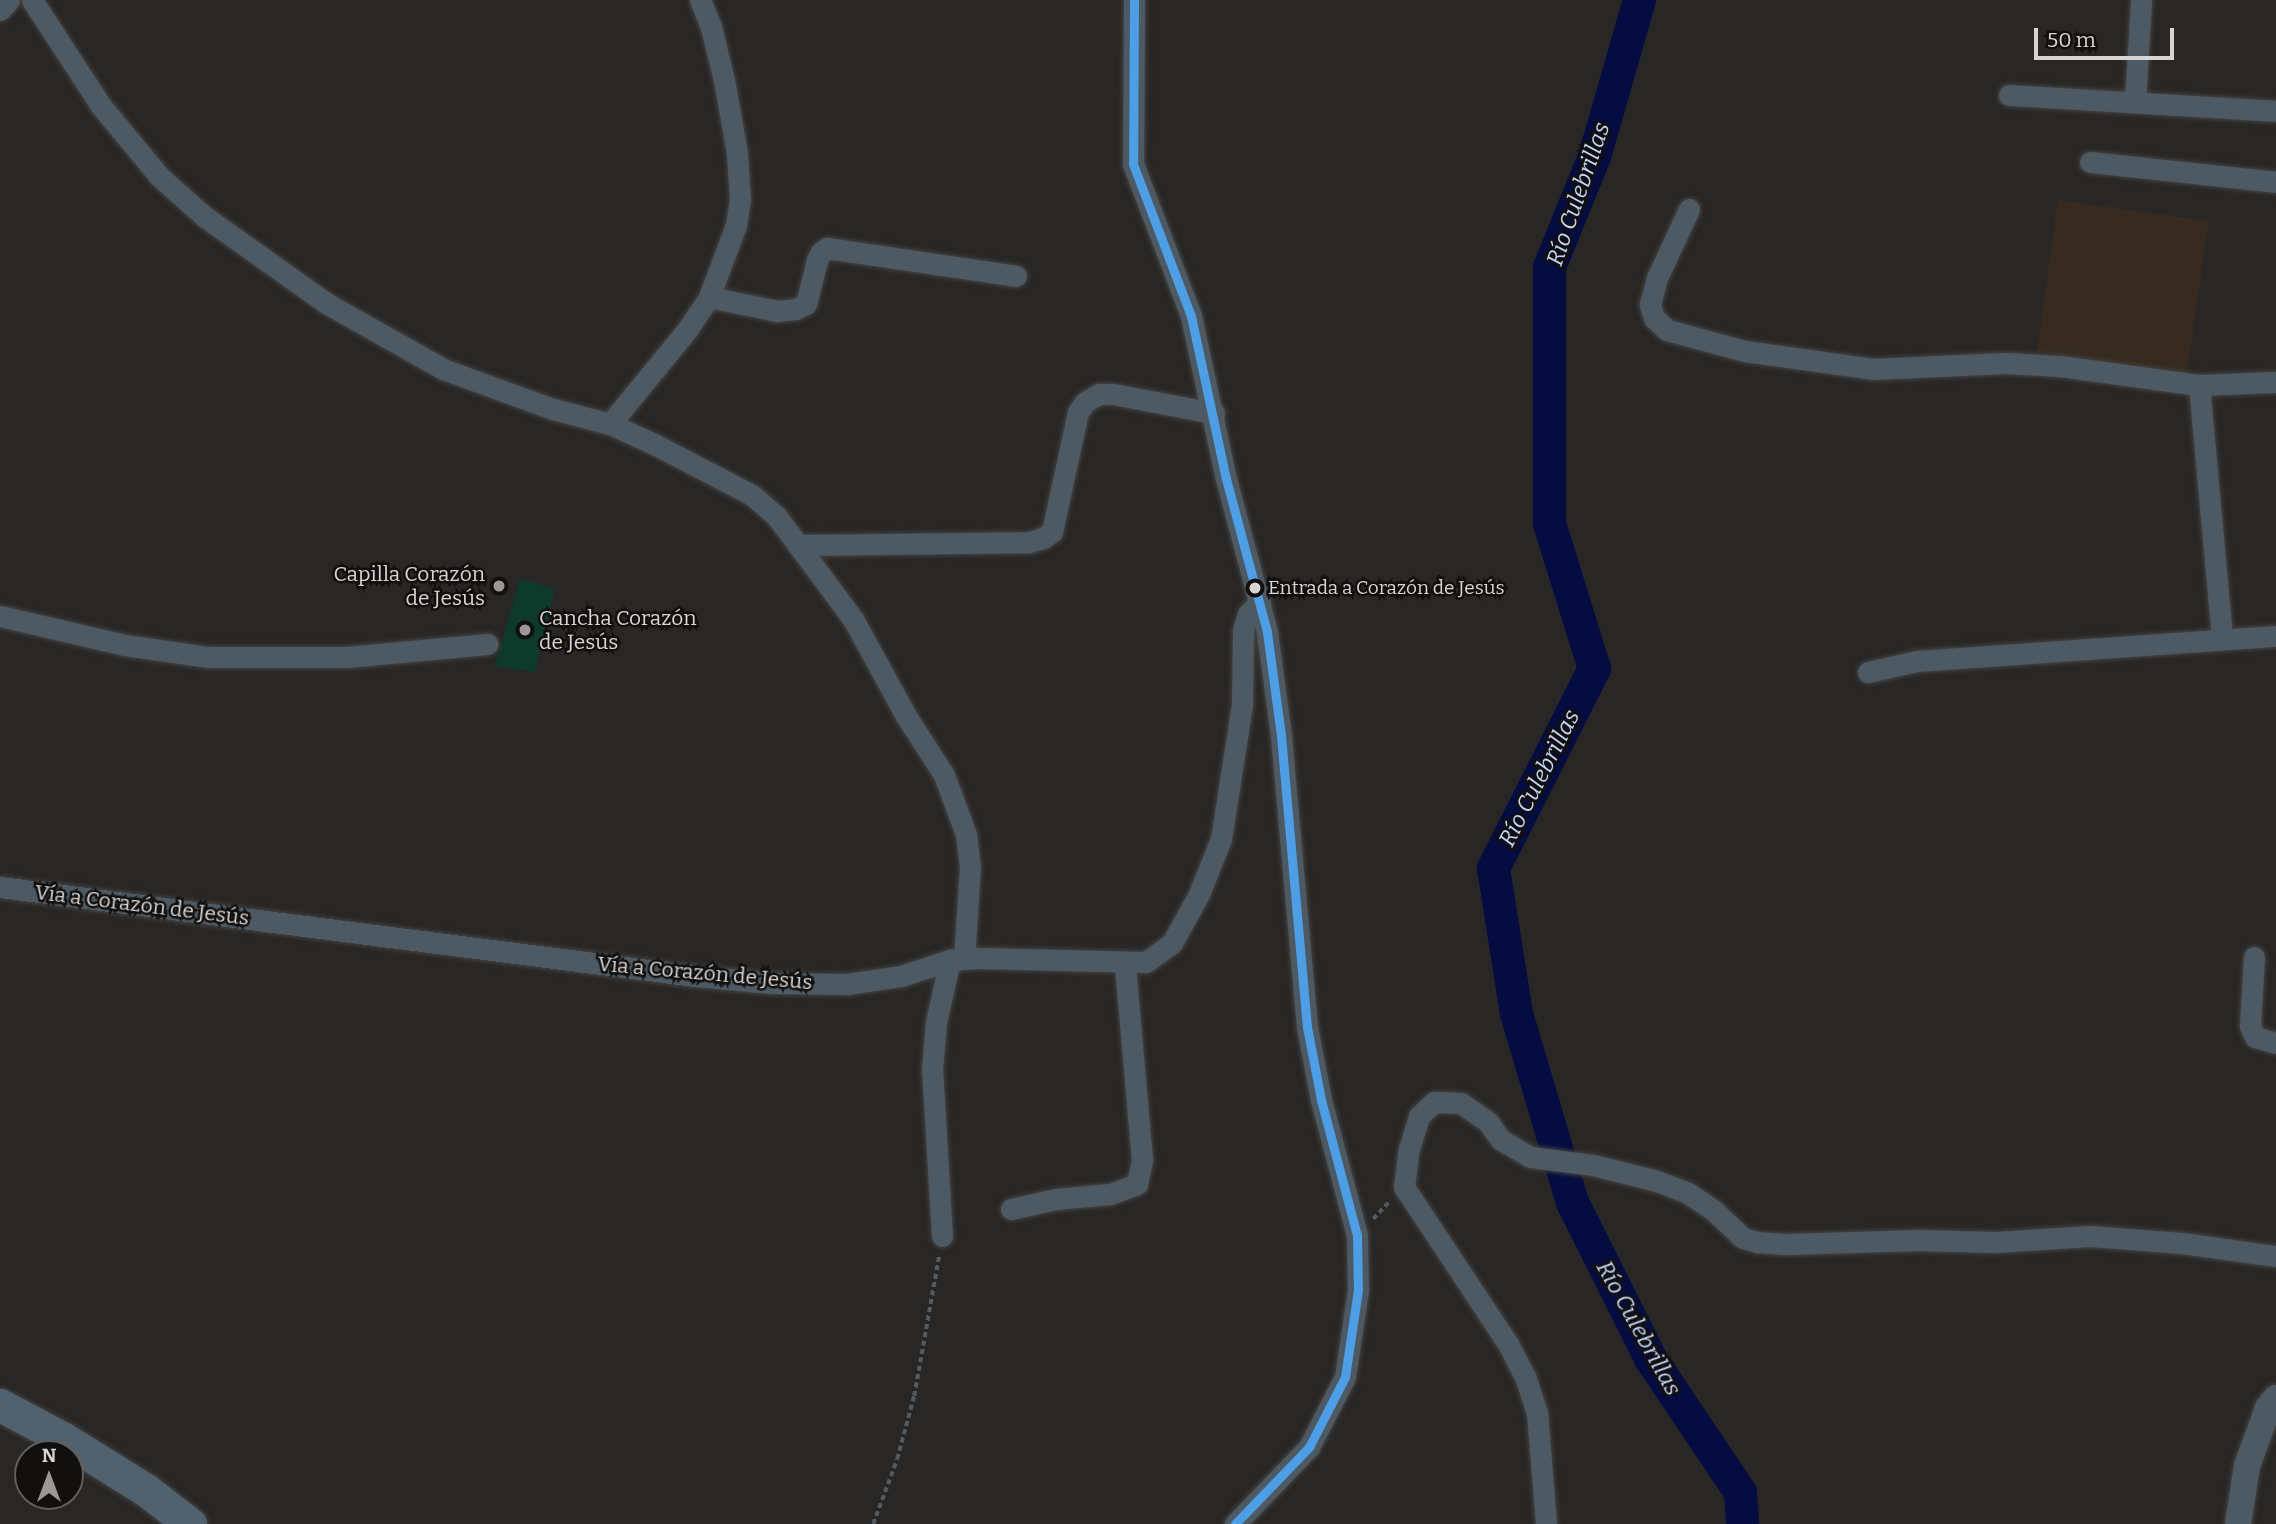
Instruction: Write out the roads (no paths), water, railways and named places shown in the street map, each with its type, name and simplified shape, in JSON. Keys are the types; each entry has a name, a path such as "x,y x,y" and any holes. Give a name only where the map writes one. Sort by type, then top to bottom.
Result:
{"main road":[{"path":"0,1405 64,1439 146,1490 190,1524"}],"street":[{"path":"0,10 9,0"},
{"path":"32,0 101,106 160,177 205,217 326,303 443,369 553,409 610,424 752,495 777,517 799,545 853,620 906,716 944,775 966,834 970,866 957,959 936,1021 932,1070 942,1236"},
{"path":"610,424 687,330 709,298 736,225 740,200 737,153 724,80 711,27 700,0"},
{"path":"1134,0 1133,164 1191,316 1225,474 1267,632 1281,736 1307,1027 1321,1100 1357,1236 1358,1290 1345,1377 1309,1447 1235,1524"},
{"path":"2135,102 2141,0"},
{"path":"2009,95 2276,111"},
{"path":"2090,162 2276,182"},
{"path":"1689,209 1657,278 1650,304 1654,318 1667,330 1745,351 1873,369 2005,363 2060,366 2199,385 2276,382"},
{"path":"709,298 777,311 796,309 806,304 817,260 827,248 1016,276"},
{"path":"2199,385 2222,638"},
{"path":"799,545 1029,542 1043,538 1052,532 1078,412 1085,402 1099,394 1113,394 1214,413"},
{"name":"Vía a Corazón de Jesús","path":"0,887 695,976 771,983 847,984 901,976 957,959 1125,964 1146,962 1172,943 1199,894 1221,839 1242,705 1243,630 1248,614 1260,602"},
{"path":"0,616 125,645 207,657 347,657 486,644"},
{"path":"1868,672 1917,661 2276,636"},
{"path":"2254,957 2250,1026 2255,1037 2276,1043"},
{"path":"1011,1209 1056,1199 1110,1194 1137,1184 1142,1160 1125,964"},
{"path":"1546,1524 1537,1413 1525,1377 1508,1344 1404,1187 1409,1149 1419,1115 1434,1102 1461,1103 1488,1122 1500,1140 1516,1151 1593,1165 1657,1181 1688,1193 1712,1209 1743,1238 1757,1242 1995,1242 2090,1236 2182,1243 2276,1256"},
{"path":"2238,1524 2247,1466 2268,1408 2276,1398"}],"waterway":[{"name":"Río Culebrillas","path":"1639,0 1594,156 1549,267 1549,523 1594,668 1493,868 1516,1013 1572,1202 1650,1358 1740,1492 1742,1524"}],"place":[{"name":"Capilla Corazón de Jesús","path":"499,586"},
{"name":"Entrada a Corazón de Jesús","path":"1255,588"},
{"name":"Cancha Corazón de Jesús","path":"525,630"}]}
